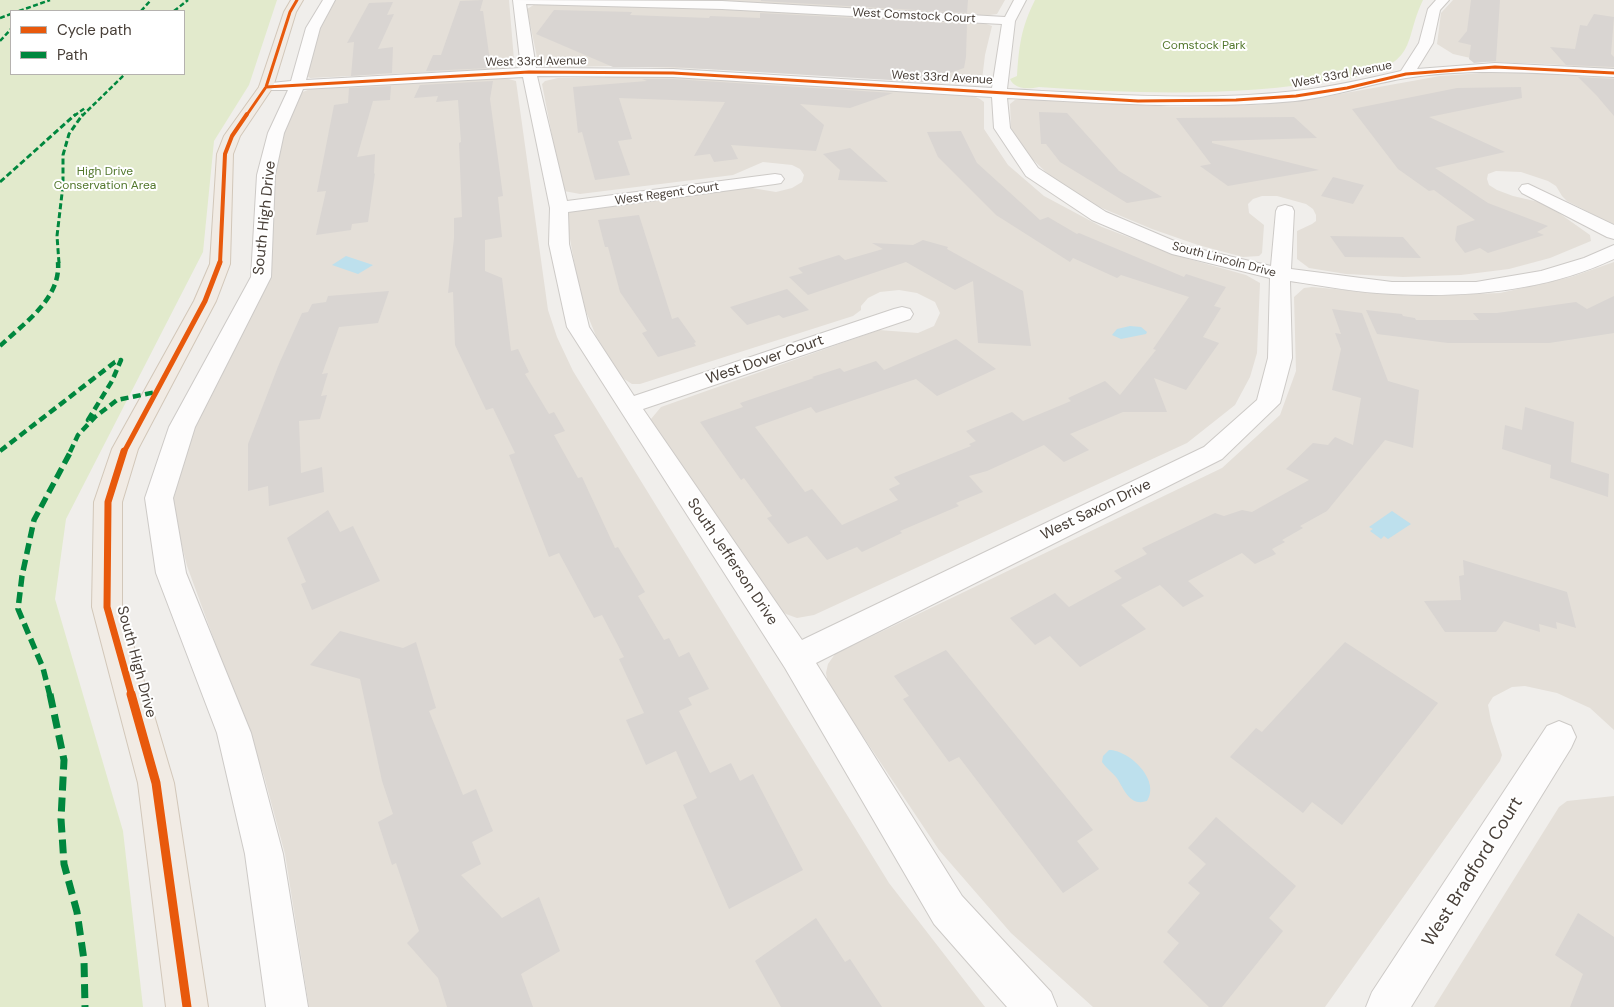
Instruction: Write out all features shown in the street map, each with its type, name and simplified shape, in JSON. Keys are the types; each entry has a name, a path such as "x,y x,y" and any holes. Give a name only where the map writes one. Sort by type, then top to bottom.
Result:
{"main road":[{"name":"South High Drive","path":"187,1007 156,783 107,606 108,502 125,449 205,301 220,264 224,154 232,136 266,87 290,12 297,0"}],"street":[{"name":"South High Drive","path":"287,1007 264,854 236,742 171,574 159,498 182,427 261,277 266,175 276,134 298,84 313,28 329,0"},
{"name":"West Comstock Court","path":"519,0 722,5 1009,21"},
{"name":"South Jefferson Drive","path":"519,0 529,72 559,208 559,244 578,327 628,406 796,658 948,910 1036,1007"},
{"name":"South Lincoln Drive","path":"1020,0 1009,21 999,92 1002,128 1032,172 1099,216 1179,250 1280,274 1392,288 1476,288 1544,277 1591,262 1614,251"},
{"path":"1436,51 1434,9 1443,0"},
{"path":"1436,51 1495,67"},
{"path":"1436,51 1467,69"},
{"path":"1406,74 1436,51"},
{"name":"West 33rd Avenue","path":"266,87 529,72 672,73 1138,101 1236,100 1296,96 1347,88 1406,74 1467,69 1495,67 1614,73"},
{"name":"West Regent Court","path":"559,208 775,179"},
{"path":"1528,189 1614,233"},
{"name":"West Saxon Drive","path":"796,658 1213,453 1268,403 1280,358 1280,274 1284,211"},
{"name":"West Dover Court","path":"628,406 902,314"},
{"name":"West Bradford Court","path":"1387,1007 1559,737"}],"shaded area":[{"path":"334,0 509,0 514,60 508,66 494,69 310,78 307,76 319,26"},
{"path":"684,0 1005,0 997,14 983,16"},
{"path":"1453,0 1614,0 1614,69 1488,62 1453,54 1437,44 1441,13"},
{"path":"537,3 652,4 981,22 992,26 985,55 982,80 972,84 759,71 620,66 552,67 540,65 538,62 527,9"},
{"path":"1497,72 1532,72 1614,78 1614,225 1567,201 1556,186 1548,181 1521,172 1496,171 1488,174 1489,185 1513,196 1549,206 1590,235 1591,241 1550,258 1509,269 1461,275 1403,277 1346,274 1309,268 1297,259 1297,231 1316,221 1316,215 1313,209 1306,204 1277,196 1262,196 1253,199 1248,204 1249,213 1264,225 1262,253 1259,256 1243,257 1198,245 1152,229 1097,206 1050,176 1024,151 1011,128 1010,104 1015,100 1023,99 1180,107 1258,105 1312,99 1440,76"},
{"path":"661,76 973,96 980,99 984,102 984,129 1008,165 1044,196 1102,227 1178,256 1246,275 1260,283 1257,353 1250,377 1235,405 1187,443 814,615 797,618 786,614 776,607 652,424 651,419 661,407 879,330 918,333 934,326 940,313 935,302 917,293 899,290 880,292 868,298 861,306 861,310 853,316 640,384 632,384 621,377 596,336 581,299 567,215 574,209 746,187 776,192 792,188 802,182 804,175 800,169 792,165 763,162 733,175 580,194 564,191 542,84 545,81 558,78"},
{"path":"501,77 516,81 548,310 557,337 573,371 889,883 985,1007 309,1007 285,854 264,776 187,566 170,498 173,471 265,283 273,173 277,148 300,93 313,88"},
{"path":"1614,262 1614,730 1590,708 1557,693 1525,686 1512,687 1493,697 1488,705 1502,755 1500,761 1325,1007 1093,1007 1011,933 939,850 828,684 826,673 828,664 835,654 1222,468 1280,415 1296,371 1294,297 1304,288 1312,287 1413,296 1500,293 1571,277"},
{"path":"1614,796 1614,1007 1434,1007 1559,807 1567,801"}],"green space":[{"name":"High Drive Conservation Area","path":"0,0 277,0 249,85 214,141 203,252 66,519 55,599 123,831 143,1007 0,1007"},
{"name":"Comstock Park","path":"1035,0 1423,0 1402,54 1395,61 1369,73 1351,78 1264,89 1152,92 1027,88 1019,87 1012,83 1010,79 1017,76 1022,37"}],"water":[{"path":"346,256 373,265 358,274 332,265"},
{"path":"1130,326 1141,327 1147,332 1146,334 1121,339 1112,335 1117,329"},
{"path":"1392,511 1411,524 1388,539 1384,536 1381,539 1370,531 1373,529 1369,527"},
{"path":"1109,750 1125,755 1141,768 1150,784 1150,793 1147,801 1141,802 1131,799 1116,777 1102,762 1103,756"}],"building":[{"path":"483,0 480,11 483,11 491,68 426,71 433,55 441,55 460,1"},
{"path":"761,0 968,0 967,13"},
{"path":"1471,0 1500,0 1496,61 1474,63 1469,59 1471,45 1458,42 1467,31"},
{"path":"393,2 387,15 394,14 378,49 393,47 392,73 351,76 354,42 347,43 369,3"},
{"path":"554,10 632,12 630,15 709,18 710,16 760,18 760,13 967,24 966,57 964,68 924,82 673,67 613,67 536,34"},
{"path":"1594,14 1614,17 1611,54 1614,57 1614,67 1566,65 1550,47 1575,49 1580,25 1587,26"},
{"path":"1578,77 1614,79 1614,116 1597,96"},
{"path":"642,79 673,79 893,93 850,108 800,104 824,125 816,151 731,145 738,159 714,162 710,154 694,156 725,102 619,98 632,139 618,141 630,175 595,180 582,132 578,133 573,87 647,81"},
{"path":"493,81 490,99 503,196 498,197 502,237 485,240 485,271 502,278 511,351 518,349 529,372 525,374 549,414 554,412 565,431 554,435 578,478 582,477 615,548 618,547 645,592 638,596 664,640 669,638 679,657 689,652 709,689 688,698 692,705 679,711 710,773 731,763 740,781 753,774 803,870 729,909 683,805 697,798 676,751 646,765 626,720 644,713 619,659 624,657 602,615 594,618 559,553 549,557 509,455 515,453 493,408 486,410 455,345 453,292 448,293 454,238 454,218 462,217 459,143 461,142 458,100 436,102 438,96 414,98 420,85"},
{"path":"391,86 390,100 373,101 357,157 375,154 375,173 368,222 352,224 351,230 316,235 326,191 317,192 334,105 348,103 349,88"},
{"path":"1521,87 1522,98 1429,117 1505,152 1435,168 1488,203 1548,226 1537,232 1544,235 1488,253 1480,248 1465,253 1455,240 1457,226 1475,220 1434,190 1429,191 1398,169 1352,109 1457,88"},
{"path":"1039,112 1067,113 1119,171 1162,197 1127,203 1060,162 1046,144 1041,144"},
{"path":"1294,117 1317,138 1212,141 1212,143 1319,170 1228,186 1200,166 1211,164 1176,118"},
{"path":"961,131 977,163 1040,220 1048,217 1077,234 1079,233 1184,277 1186,274 1226,287 1214,306 1221,308 1203,337 1219,343 1186,390 1154,378 1167,412 1123,412 1070,434 1089,450 1064,462 1044,445 987,471 969,476 983,492 956,503 959,506 900,531 902,533 862,552 857,547 827,560 807,536 788,544 767,518 772,516 744,478 741,480 700,422 743,407 740,403 814,378 812,377 840,368 844,372 876,361 884,370 956,339 996,369 937,396 916,379 816,413 811,407 755,427 805,492 812,489 842,525 898,500 889,489 900,484 894,477 971,446 969,444 976,441 966,431 1012,412 1023,421 1071,401 1068,398 1105,381 1120,395 1156,350 1153,349 1189,297 1121,275 1117,278 1073,258 1070,262 996,215 938,157 927,132"},
{"path":"850,148 888,182 838,180 840,170 823,154"},
{"path":"1333,177 1364,185 1353,204 1321,196"},
{"path":"639,215 672,319 678,317 696,342 694,343 696,346 658,357 642,333 647,331 620,292 608,247 605,247 598,220"},
{"path":"1330,236 1403,237 1421,258 1345,257"},
{"path":"923,240 948,247 947,249 1023,291 1031,346 978,343 973,281 955,290 906,262 808,295 789,277 803,273 798,268 839,255 845,260 883,249 872,243 913,245"},
{"path":"787,289 809,310 783,318 779,315 747,325 730,307"},
{"path":"389,291 378,323 339,327 322,374 328,373 321,396 327,395 320,419 299,421 301,473 322,467 324,492 269,506 268,486 248,491 248,444 279,364 302,313 308,312 312,304 326,302 328,296"},
{"path":"1614,296 1614,333 1549,343 1448,343 1377,334 1366,310 1402,314 1416,320 1479,320 1473,313 1497,313 1576,302 1587,309"},
{"path":"1332,309 1362,313 1388,381 1419,390 1413,448 1385,440 1327,511 1300,526 1303,528 1282,540 1285,542 1272,549 1276,554 1255,564 1242,553 1188,581 1204,596 1183,607 1160,585 1121,605 1146,629 1080,667 1050,636 1035,645 1010,618 1055,593 1069,607 1122,578 1114,571 1147,554 1142,548 1215,513 1224,516 1242,510 1252,512 1309,480 1286,469 1313,443 1328,445 1335,437 1353,445 1361,398 1332,390 1341,349 1335,333 1341,334"},
{"path":"1525,407 1574,422 1571,462 1609,474 1608,497 1550,478 1551,465 1502,449 1505,425 1522,430"},
{"path":"328,510 340,532 353,526 380,581 312,610 301,584 306,582 287,538"},
{"path":"1463,560 1567,592 1576,628 1556,622 1557,629 1539,624 1540,632 1504,621 1496,632 1445,632 1424,601 1461,600 1459,576 1464,575"},
{"path":"340,631 403,648 416,642 436,708 429,711 463,795 476,789 493,831 472,842 481,864 461,875 502,918 539,897 560,951 521,974 533,1007 447,1007 438,978 407,943 419,931 396,863 392,865 378,822 393,814 382,781 360,679 310,665"},
{"path":"1345,642 1438,703 1342,825 1312,802 1303,813 1230,757 1256,728 1262,732"},
{"path":"946,650 1093,830 1077,841 1099,869 1063,893 959,757 949,762 903,699 909,696 894,676"},
{"path":"1216,817 1296,886 1269,918 1283,931 1222,1007 1209,1007 1163,962 1179,943 1167,932 1200,893 1188,883 1206,864 1188,848"},
{"path":"1578,913 1614,937 1614,1007 1570,1007 1583,974 1555,955"},
{"path":"816,918 845,962 850,959 882,1007 781,1007 755,961"}],"marked path":[{"path":"22,10 50,0"},
{"path":"142,10 151,0"},
{"path":"175,10 188,0"},
{"path":"0,18 10,14"},
{"path":"0,41 10,30"},
{"path":"0,346 50,297 59,271 57,236 63,185 63,155 69,134 83,114 124,75"},
{"path":"0,182 62,125 85,108"},
{"path":"0,451 115,362 121,360 112,381 88,420 91,419"},
{"path":"85,1007 84,960 77,912 64,864 61,819 64,760 43,668 18,609 22,576 34,520 64,466 78,435 95,417 117,400 156,392"}],"cycle path":[{"path":"187,1007 156,783 107,607 108,502 125,449 205,301 220,264 225,154 232,136 266,87 290,12 297,0"},
{"path":"266,87 529,72 673,73 1138,101 1236,100 1296,96 1347,88 1406,74 1495,67 1614,73"}]}
